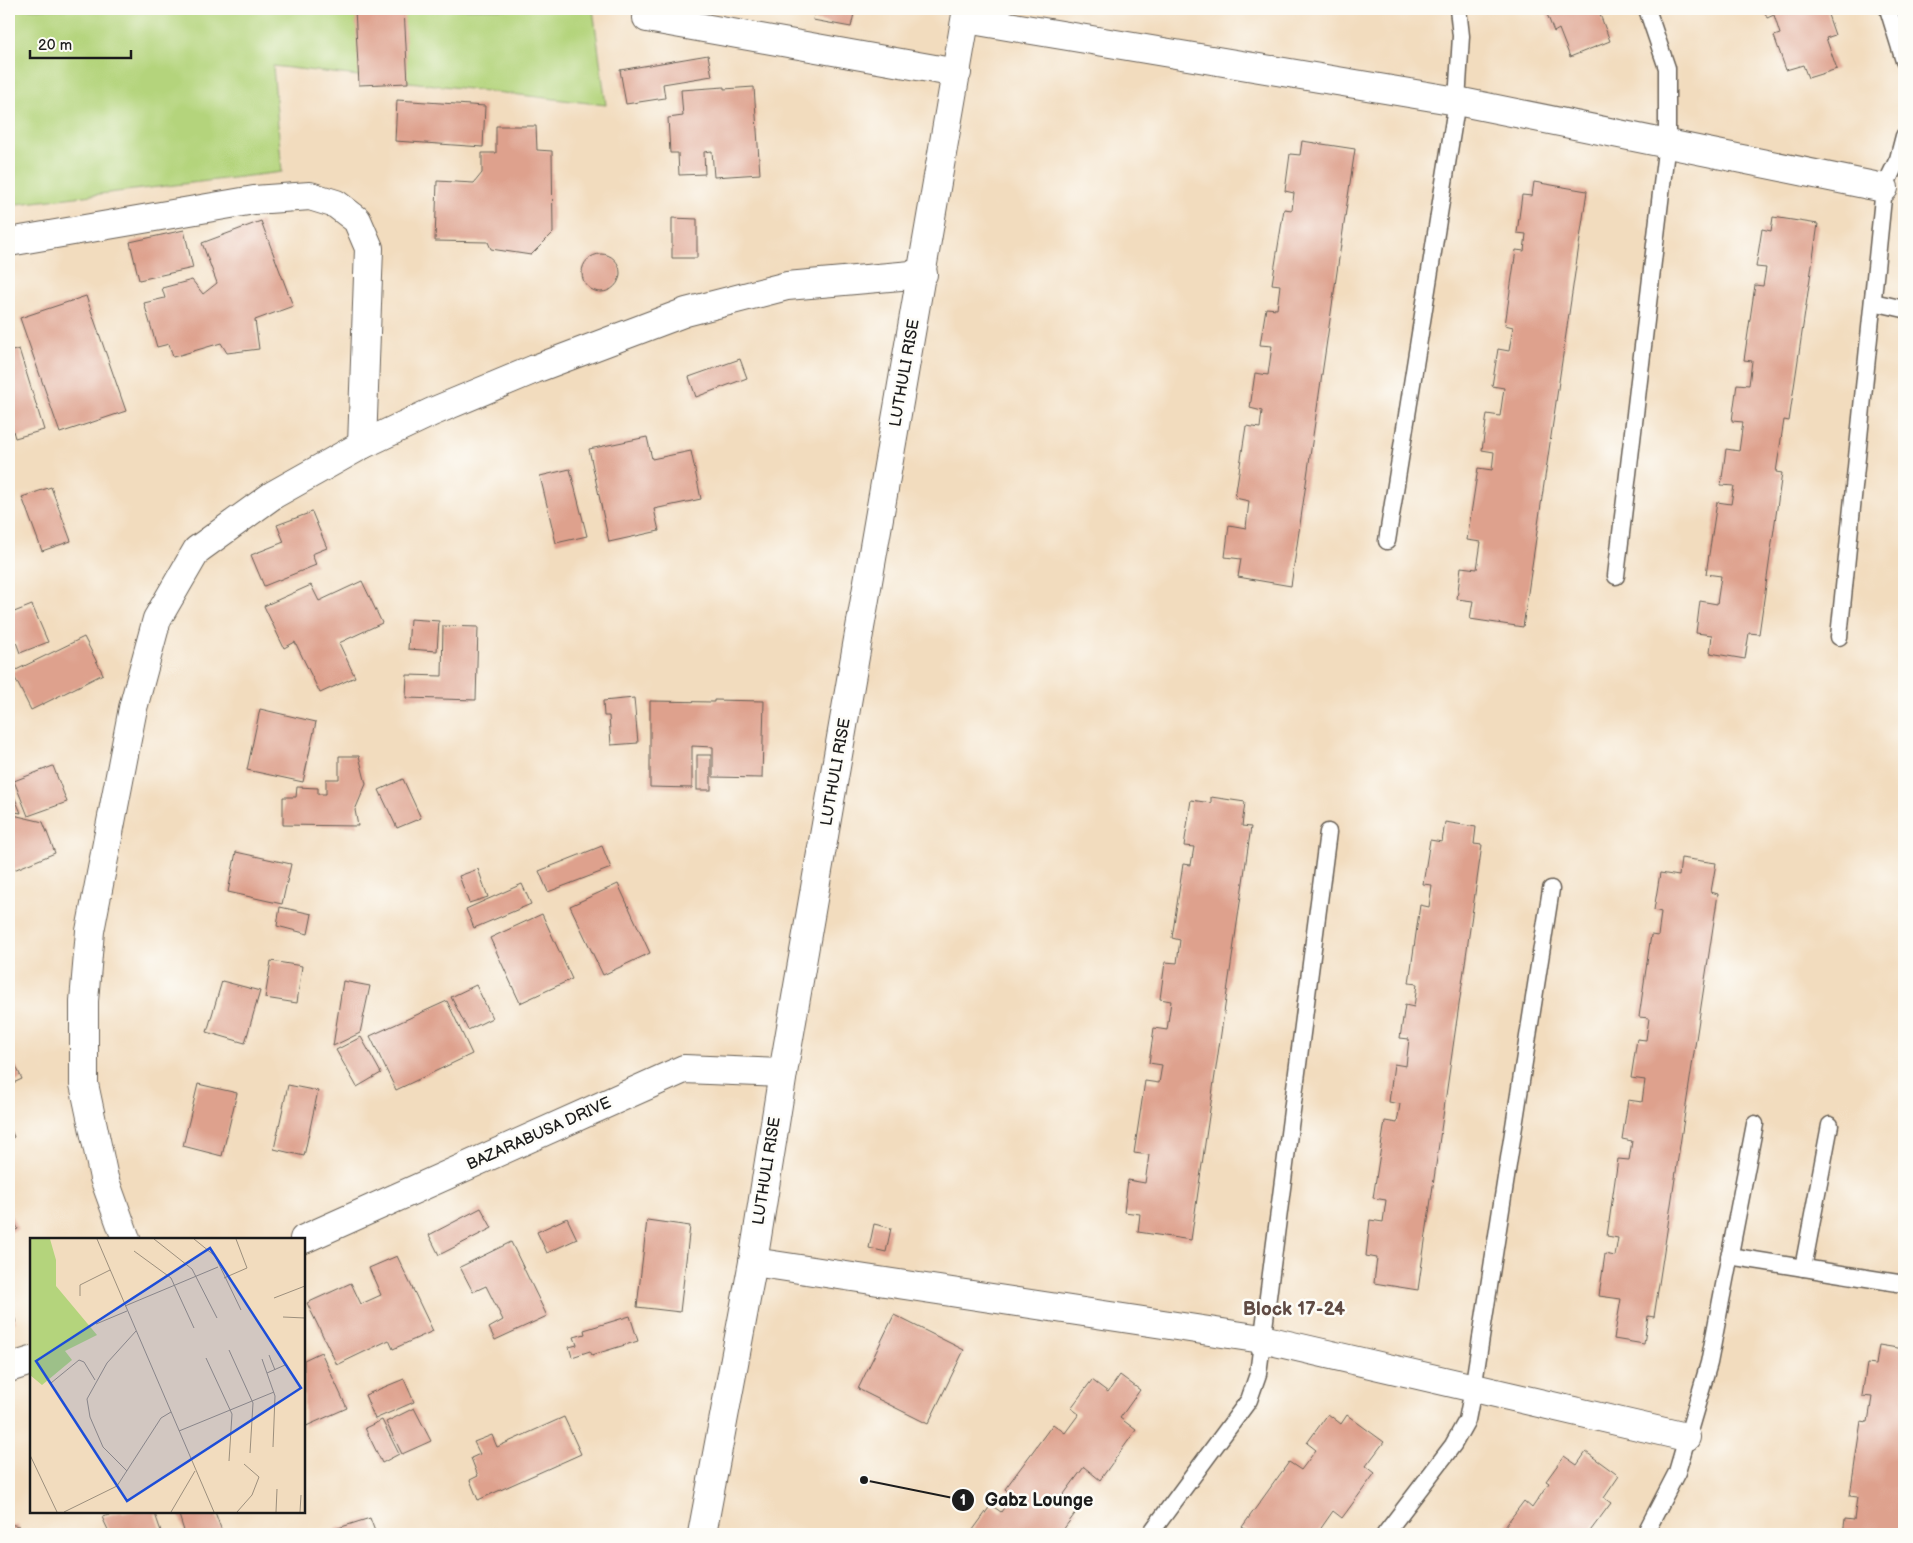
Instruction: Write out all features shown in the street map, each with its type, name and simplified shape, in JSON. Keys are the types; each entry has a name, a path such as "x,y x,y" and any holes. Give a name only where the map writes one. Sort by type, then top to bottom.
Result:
{"street":[{"path":"966,14 1456,101 1667,142 1884,188"},
{"name":"LUTHULI RISE","path":"702,1534 753,1262 783,1074 966,14"},
{"path":"647,18 957,74"},
{"path":"9,242 254,200 310,196 336,204 357,220 369,248 362,446"},
{"path":"126,1238 104,1178 84,1084 84,1001 90,931 133,708 157,619 197,550 273,494 362,446 432,412 535,369 686,312 787,286 922,274"},
{"name":"BAZARABUSA DRIVE","path":"305,1239 684,1069 783,1074"},
{"path":"753,1262 1262,1339 1686,1437"},
{"path":"9,1368 30,1361"}],"lane":[{"path":"1387,541 1456,101 1461,36 1458,9"},
{"path":"1616,576 1667,142 1667,68 1647,9"},
{"path":"1888,9 1904,61"},
{"path":"1839,637 1884,188 1898,159 1904,136"},
{"path":"1873,302 1904,309"},
{"path":"1150,1534 1249,1400 1258,1374 1328,832"},
{"path":"1385,1534 1453,1445 1467,1420 1551,889"},
{"path":"1645,1534 1677,1472 1709,1363 1754,1124"},
{"path":"1803,1268 1830,1126"},
{"path":"1729,1256 1904,1284"}],"green space":[{"path":"9,9 593,9 606,105 273,66 282,172 9,205"}],"building":[{"path":"355,9 404,9 408,83 359,85"},
{"path":"815,9 855,9 851,27 813,20"},
{"path":"1545,9 1598,9 1610,41 1570,57 1559,29 1554,32"},
{"path":"1764,9 1826,9 1835,35 1826,38 1837,69 1808,78 1803,65 1786,70 1774,36 1780,34 1774,15 1767,18"},
{"path":"708,55 712,76 663,84 665,98 626,104 620,70"},
{"path":"724,87 724,89 754,87 760,174 714,177 712,151 704,152 705,174 679,175 678,153 670,153 668,118 683,116 681,90"},
{"path":"397,100 485,106 483,147 395,141"},
{"path":"496,126 536,126 537,150 552,151 553,233 531,255 491,249 488,242 435,241 437,181 474,183 482,173 482,153 496,153"},
{"path":"1302,141 1355,149 1291,586 1238,577 1241,559 1225,557 1229,525 1246,528 1249,501 1235,498 1246,426 1260,428 1262,411 1250,408 1255,373 1268,375 1272,346 1260,345 1266,308 1277,309 1280,285 1272,284 1284,209 1292,210 1294,193 1285,191 1290,154 1300,155"},
{"path":"1534,182 1587,191 1523,627 1470,619 1473,601 1457,599 1461,567 1477,569 1481,542 1467,540 1478,468 1492,470 1494,452 1482,450 1487,414 1500,416 1504,388 1492,386 1498,349 1509,351 1513,327 1505,325 1516,250 1524,251 1526,234 1517,233 1522,195 1532,196"},
{"path":"1773,217 1818,224 1789,421 1784,420 1776,472 1782,473 1759,634 1749,633 1745,659 1710,653 1712,635 1696,633 1700,601 1717,604 1721,576 1706,574 1717,502 1731,504 1734,486 1721,485 1726,449 1739,451 1743,422 1732,421 1737,384 1749,385 1752,361 1744,360 1755,285 1763,286 1766,268 1756,267 1762,229 1771,231"},
{"path":"672,218 697,219 697,258 672,258"},
{"path":"261,221 293,306 255,320 259,349 227,353 221,343 173,357 169,344 157,347 144,303 165,298 162,288 192,280 203,294 217,283 202,243"},
{"path":"184,230 193,268 139,280 130,242"},
{"path":"601,254 615,259 620,273 615,287 601,292 587,287 582,273 587,259"},
{"path":"86,296 126,411 60,433 20,318"},
{"path":"19,349 44,430 15,438 9,417 9,352"},
{"path":"740,359 747,378 696,397 689,377"},
{"path":"647,437 652,459 691,451 701,499 654,509 659,531 609,542 589,449"},
{"path":"570,469 587,536 556,543 540,476"},
{"path":"51,487 71,541 42,551 22,497"},
{"path":"312,512 327,548 312,554 316,565 264,586 251,555 284,542 277,525"},
{"path":"362,581 382,623 339,643 355,677 320,693 295,642 284,648 264,606 311,585 319,601"},
{"path":"32,605 48,642 20,653 16,642 9,644 9,614"},
{"path":"410,619 439,621 437,651 408,649"},
{"path":"443,626 478,627 476,700 406,698 407,675 442,676"},
{"path":"84,637 103,674 31,710 12,672"},
{"path":"634,698 638,743 611,745 609,716 604,716 603,701"},
{"path":"714,700 764,701 762,778 713,777 713,747 692,746 692,788 650,787 650,701 714,702"},
{"path":"260,709 316,722 303,782 247,770"},
{"path":"697,755 711,755 711,790 697,790"},
{"path":"339,756 359,756 366,784 355,810 358,826 283,825 283,797 296,797 297,787 318,788 318,794 326,794 326,779 339,779"},
{"path":"53,766 67,802 28,816 14,781"},
{"path":"403,779 421,818 397,828 379,790"},
{"path":"9,784 21,813 9,811"},
{"path":"1211,797 1245,802 1242,826 1251,827 1191,1240 1138,1232 1140,1214 1124,1212 1128,1180 1145,1183 1149,1155 1134,1153 1145,1081 1159,1083 1162,1065 1149,1063 1154,1028 1167,1030 1171,1001 1160,999 1165,962 1177,963 1180,940 1172,938 1183,864 1191,865 1194,847 1184,846 1191,800 1211,803"},
{"path":"9,814 43,822 55,853 9,872"},
{"path":"1445,822 1476,827 1474,844 1482,845 1418,1290 1374,1283 1377,1258 1366,1256 1370,1220 1383,1222 1386,1200 1373,1198 1385,1121 1397,1123 1400,1104 1389,1102 1394,1064 1406,1066 1409,1039 1400,1038 1405,1005 1414,1007 1417,984 1409,983 1420,905 1429,907 1432,885 1423,884 1430,840 1442,842"},
{"path":"602,846 611,868 548,892 539,871"},
{"path":"236,852 291,864 282,904 228,892"},
{"path":"1681,858 1716,863 1711,892 1718,894 1654,1317 1648,1316 1644,1344 1614,1339 1621,1299 1599,1296 1605,1254 1615,1256 1618,1238 1607,1236 1618,1159 1629,1160 1632,1141 1622,1139 1628,1100 1642,1102 1645,1080 1631,1078 1637,1039 1646,1040 1649,1018 1639,1017 1651,935 1658,936 1661,912 1654,910 1660,873 1679,876"},
{"path":"478,869 488,897 469,903 459,876"},
{"path":"522,884 531,904 474,928 466,909"},
{"path":"618,884 650,953 603,975 570,906"},
{"path":"280,907 312,914 308,934 277,926"},
{"path":"542,914 572,979 520,1003 490,938"},
{"path":"271,961 302,966 297,1003 265,998"},
{"path":"222,981 260,991 245,1043 207,1032"},
{"path":"343,981 370,986 360,1033 333,1046"},
{"path":"476,985 492,1018 468,1030 451,997"},
{"path":"447,1001 472,1054 396,1090 370,1036"},
{"path":"361,1037 381,1073 357,1087 336,1050"},
{"path":"9,1051 22,1079 9,1085"},
{"path":"198,1084 237,1093 222,1156 183,1146"},
{"path":"288,1085 318,1091 304,1156 274,1149"},
{"path":"9,1125 14,1137 9,1140"},
{"path":"481,1208 492,1228 439,1255 429,1235"},
{"path":"9,1211 18,1229 9,1233"},
{"path":"567,1218 577,1239 547,1253 537,1232"},
{"path":"647,1220 690,1226 680,1312 637,1307"},
{"path":"874,1224 891,1228 886,1252 869,1248"},
{"path":"511,1242 547,1316 495,1340 489,1328 503,1320 486,1286 473,1292 460,1267"},
{"path":"397,1256 433,1331 393,1349 389,1340 337,1365 307,1303 351,1283 361,1304 381,1295 369,1268"},
{"path":"9,1307 16,1322 9,1325"},
{"path":"894,1315 964,1350 928,1424 858,1389"},
{"path":"630,1316 638,1341 592,1355 590,1351 572,1357 569,1347 577,1345 574,1337 585,1334 584,1330"},
{"path":"1879,1345 1904,1349 1904,1497 1899,1534 1843,1534 1845,1519 1854,1520 1857,1497 1850,1496 1861,1421 1868,1422 1872,1397 1862,1396 1867,1364 1876,1365"},
{"path":"321,1352 347,1408 305,1427 305,1360"},
{"path":"1120,1375 1140,1390 1120,1418 1136,1430 1100,1480 1084,1467 1061,1498 1077,1511 1060,1534 970,1534 991,1505 1001,1512 1013,1495 1005,1489 1053,1424 1065,1433 1079,1414 1071,1408 1092,1380 1108,1392"},
{"path":"404,1379 414,1402 375,1419 365,1395"},
{"path":"414,1408 431,1441 402,1454 386,1422"},
{"path":"1328,1414 1341,1424 1347,1415 1384,1442 1366,1466 1375,1473 1342,1518 1333,1511 1317,1534 1252,1534 1242,1527 1289,1462 1301,1470 1316,1450 1307,1443"},
{"path":"564,1417 581,1454 478,1500 470,1480 478,1476 471,1458 480,1454 474,1442 492,1435 497,1447"},
{"path":"382,1420 399,1454 382,1463 365,1428"},
{"path":"1586,1452 1619,1476 1604,1498 1611,1503 1588,1534 1499,1534 1524,1501 1532,1508 1549,1483 1546,1481 1564,1456 1577,1465"},
{"path":"116,1513 158,1513 155,1514 162,1534 110,1534 102,1517"},
{"path":"178,1513 215,1513 223,1534 185,1534"},
{"path":"370,1518 376,1534 337,1534 335,1529"},
{"path":"9,1524 19,1526 18,1534 9,1534"}],"place":[{"name":"Gabz Lounge","path":"864,1480"}],"district":[{"name":"Block 17-24","path":"1294,1309"}]}
